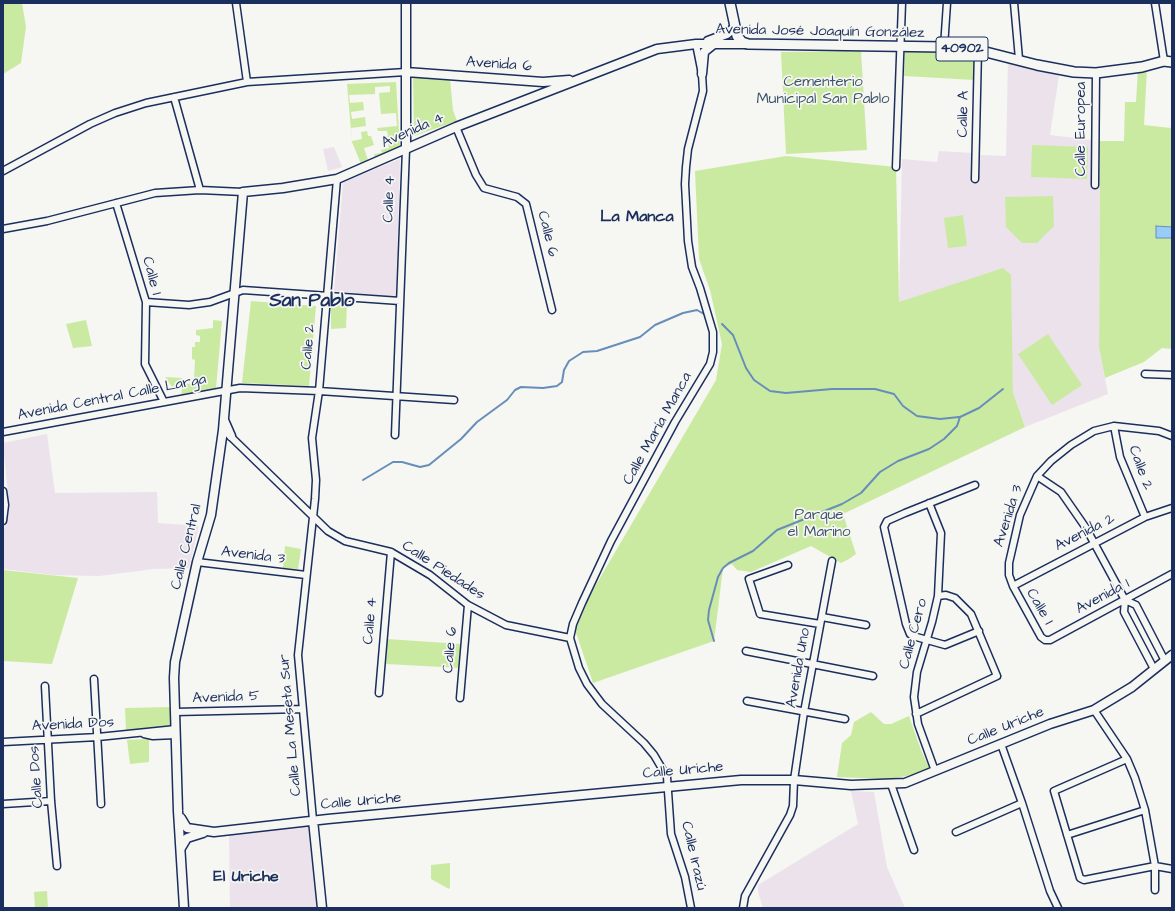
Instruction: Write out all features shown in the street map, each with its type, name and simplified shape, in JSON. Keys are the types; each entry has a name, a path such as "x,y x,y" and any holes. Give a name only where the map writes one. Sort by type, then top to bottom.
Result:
{"main road":[{"name":"Calle 4","path":"406,3 406,149"},
{"path":"730,3 734,28 737,36 742,42 748,44"},
{"path":"696,44 716,39 727,34 734,28"},
{"name":"Avenida José Joaquín González","path":"589,76 657,49 696,44 899,48 944,47 978,50 1067,70 1096,73 1168,62"},
{"path":"702,74 704,52 714,44"},
{"name":"Avenida 6","path":"406,72 542,82 564,81 589,76"},
{"name":"Avenida 4","path":"243,192 290,187 337,179 456,127 589,76"},
{"path":"521,101 543,89 544,85 542,82"},
{"name":"Calle Central","path":"184,908 178,811 174,678 177,647 197,562 211,515 227,390 243,192"},
{"path":"224,419 231,436"},
{"name":"Calle Uriche","path":"178,811 187,828 214,832 313,820 668,786 760,779 794,780 835,785 905,783 1050,724 1094,710 1132,687 1172,655"},
{"name":"Calle La Meseta Sur","path":"313,820 322,908"},
{"path":"302,822 312,825 315,831"},
{"path":"181,849 187,838 214,832"}],"street":[{"path":"236,3 247,82"},
{"path":"896,167 899,48 902,3"},
{"path":"944,47 947,3"},
{"path":"1014,3 1018,59"},
{"path":"1155,3 1168,62"},
{"name":"Calle María Manca","path":"570,638 573,624 611,541 675,422 710,364 712,358 713,332 692,267 688,241 685,184 688,149 703,91 702,74 696,44"},
{"name":"Calle A","path":"975,179 978,50"},
{"path":"3,171 60,138 102,119 136,106 247,82 406,72"},
{"name":"Calle Europea","path":"1095,185 1096,73"},
{"path":"174,97 200,190"},
{"name":"Calle 6","path":"456,127 476,175 484,188 517,196 526,204 552,310"},
{"name":"Calle 4","path":"395,435 406,149"},
{"name":"Calle 2","path":"312,516 316,480 312,438 319,391 337,179"},
{"path":"3,229 155,194 200,190 243,192"},
{"name":"Calle 1","path":"116,203 146,302 146,364 164,402"},
{"path":"146,302 189,305 210,302 243,290 400,301"},
{"path":"1145,374 1172,375"},
{"name":"Avenida Central Calle Larga","path":"3,432 240,388 396,395 454,400"},
{"path":"1114,426 1160,431 1172,436"},
{"name":"Calle 2","path":"1114,426 1120,457 1145,517"},
{"name":"Avenida 3","path":"1013,586 1009,575 1009,563 1012,549 1025,502 1037,476 1051,461 1071,445 1094,431 1114,426"},
{"name":"Calle Piedades","path":"223,430 231,436 328,531 345,541 391,552 430,575 468,605 506,625 570,638"},
{"path":"1037,476 1061,492 1073,508 1125,600 1124,612 1154,669"},
{"path":"975,485 929,503 885,523 884,527 908,630 913,636 949,645 979,631"},
{"path":"3,491 3,521"},
{"name":"Calle Cero","path":"929,503 941,533 938,596 917,672 915,686 916,714 920,734 935,771"},
{"name":"Avenida 2","path":"1013,586 1145,517 1172,508"},
{"name":"Calle La Meseta Sur","path":"312,516 298,655 313,820"},
{"name":"Calle 4","path":"380,693 391,552"},
{"name":"Avenida Uno","path":"742,908 745,896 790,815 793,806 794,780 804,712 832,561"},
{"name":"Avenida 3","path":"197,562 306,576"},
{"path":"788,565 749,579 760,614 820,624"},
{"name":"Avenida 1","path":"1045,640 1050,640 1172,574"},
{"name":"Calle 1","path":"1013,586 1041,637 1045,640"},
{"path":"916,714 997,676 971,614 951,596 938,596"},
{"path":"1125,600 1136,605 1165,661"},
{"name":"Calle 6","path":"460,698 468,605"},
{"path":"822,618 866,625"},
{"path":"570,638 579,668 587,684 602,704 644,743 654,755 667,777 668,786"},
{"path":"746,651 873,676"},
{"path":"94,679 101,804"},
{"name":"Calle Dos","path":"45,686 51,802 57,866"},
{"path":"747,701 846,719"},
{"name":"Avenida 5","path":"175,712 302,708"},
{"path":"1094,710 1126,759 1135,778 1145,810 1155,866 1154,890"},
{"name":"Avenida Dos","path":"3,742 144,734 153,736 176,732"},
{"path":"1001,744 1022,803 1050,891 1058,908"},
{"path":"1126,759 1055,790 1053,793 1080,878 1084,880 1155,866 1172,869"},
{"path":"891,784 914,850"},
{"name":"Calle Irazú","path":"668,786 671,834 686,877 691,908"},
{"path":"3,804 51,802"},
{"path":"956,832 1022,803"},
{"path":"1067,835 1145,810"}],"shaded area":[{"path":"1008,62 1033,70 1059,75 1050,135 1100,141 1099,348 1108,394 1025,427 1013,392 899,302 902,159 937,162 939,151 973,153 972,168 979,169 980,155 1006,156"},
{"path":"334,147 342,167 328,171 323,149"},
{"path":"400,159 396,297 334,291 343,182"},
{"path":"47,434 55,493 157,492 158,523 199,526 189,568 154,569 99,576 54,575 3,569 3,533 9,513 9,505 3,443"},
{"path":"851,791 874,792 887,867 905,908 763,908 758,892 758,885 858,824"},
{"path":"311,826 319,908 230,908 229,833"}],"green space":[{"path":"3,3 22,3 26,27 21,63 3,74"},
{"name":"Cementerio Municipal San Pablo","path":"861,51 867,150 786,154 781,52"},
{"path":"905,51 974,54 974,80 904,76"},
{"path":"1147,69 1144,125 1171,128 1172,349 1162,348 1144,362 1105,378 1099,348 1100,141 1124,141 1125,102 1136,102 1138,70"},
{"path":"413,77 450,79 453,110 457,121 414,136"},
{"path":"396,82 400,147 375,158 374,154 382,153 381,150 389,148 386,136 388,136 387,131 378,131 377,128 397,126 396,113 381,114 379,93 390,92 390,86 375,87 375,94 349,95 350,103 363,102 364,110 351,112 352,119 365,117 366,126 351,128 352,141 362,139 361,132 367,131 368,136 371,136 374,145 364,148 368,160 374,158 361,164 352,142 347,84"},
{"path":"1032,145 1088,147 1087,179 1031,177"},
{"name":"Parque el Marino","path":"786,156 896,167 899,302 1003,268 1011,275 1013,392 1025,427 843,514 856,554 841,563 811,546 751,572 737,570 732,564 723,568 714,641 593,683 573,624 716,380 722,344 710,290 699,259 695,171"},
{"path":"1053,196 1054,226 1037,243 1022,243 1006,227 1005,197"},
{"path":"963,215 967,246 948,248 944,218"},
{"path":"251,301 316,306 309,386 242,383"},
{"path":"333,302 347,303 346,328 331,329 331,309"},
{"path":"86,320 92,346 73,348 66,324"},
{"path":"213,320 222,321 216,388 181,396 182,388 172,387 165,377 182,378 182,383 191,384 191,378 194,379 195,360 192,359 192,347 195,347 195,342 200,342 200,336 196,335 196,330 213,328"},
{"path":"1048,334 1082,385 1052,405 1018,354"},
{"path":"285,546 301,549 298,569 283,568"},
{"path":"3,570 78,578 52,664 3,661"},
{"path":"387,639 461,644 460,668 386,664"},
{"path":"171,707 172,724 168,728 126,731 125,708"},
{"path":"871,712 884,724 891,724 909,716 929,768 907,776 886,779 837,777 842,743 851,735 854,722"},
{"path":"149,739 149,762 130,764 127,740"},
{"path":"450,863 449,889 431,879 431,865"},
{"path":"47,891 48,908 35,908 34,892"}],"water":[{"path":"1156,226 1172,227 1172,238 1156,238"}],"waterway":[{"path":"363,480 393,462 402,462 420,467 429,465 461,439 477,422 507,400 515,390 521,387 543,388 557,386 562,382 564,370 569,361 583,352 597,351 640,337 655,325 683,313 697,310 704,314"},
{"path":"722,324 733,335 746,368 754,380 770,391 786,393 832,389 875,389 894,394 903,406 917,416 940,419 959,417"},
{"path":"714,641 708,620 709,610 718,577 723,568 729,563 753,551 777,530 842,504 861,493 880,472 898,461 929,449 944,439 957,426 960,417 979,408 1003,389"}],"district":[{"name":"La Manca","path":"637,218"},
{"name":"San Pablo","path":"312,302"},
{"name":"El Uriche","path":"246,878"}]}
